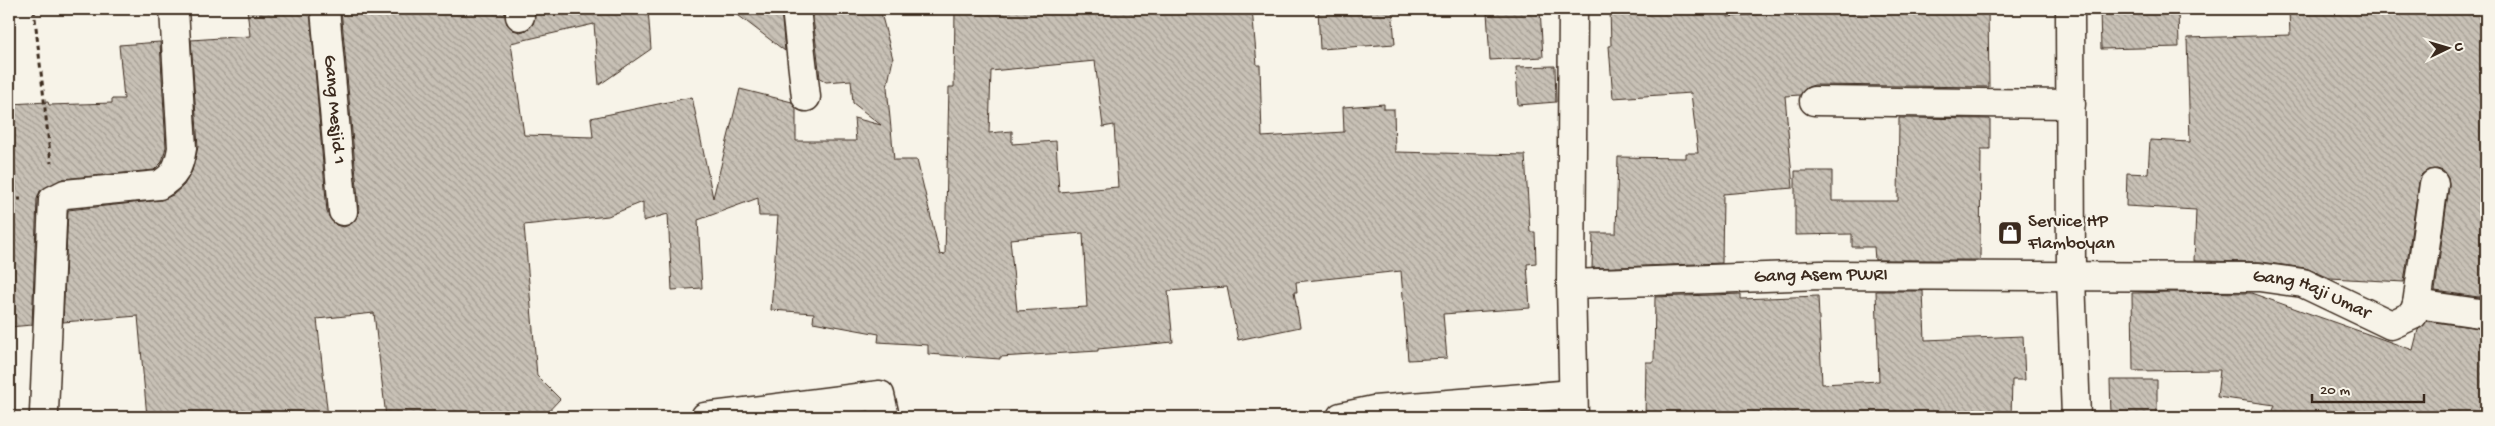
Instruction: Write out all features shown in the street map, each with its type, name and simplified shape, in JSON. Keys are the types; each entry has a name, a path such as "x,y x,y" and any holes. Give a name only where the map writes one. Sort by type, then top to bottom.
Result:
{"street":[{"path":"44,412 51,213 54,199 65,194 159,185 171,179 180,165 182,148 174,9"},
{"name":"Gang Mesjid 1","path":"325,9 343,211"},
{"path":"796,9 806,97"},
{"path":"1341,417 1374,410 1574,405 1571,284 1573,9"},
{"path":"2070,9 2071,277 2076,417"},
{"path":"1814,101 2071,104"},
{"path":"2434,184 2417,304 2486,314"},
{"name":"Gang Asem PWRI","path":"1571,284 1821,276 2071,277"},
{"name":"Gang Haji Umar","path":"2071,277 2259,277 2303,284 2391,325 2413,315 2417,304"},
{"path":"705,417 880,395 885,417"}],"path":[{"path":"34,9 54,199"}],"building":[{"path":"247,9 310,9 327,212 336,225 344,227 352,223 357,217 359,210 341,9 504,9 507,24 513,30 520,32 527,30 533,24 536,9 648,9 651,49 599,85 594,24 511,43 524,135 593,137 591,118 692,97 713,198 740,89 792,102 796,108 796,141 856,141 854,118 881,125 853,103 851,80 826,82 820,78 812,9 880,9 893,59 887,87 894,160 917,160 940,255 945,254 949,87 954,87 955,9 1252,9 1257,65 1260,65 1262,137 1344,132 1343,107 1384,104 1384,109 1394,109 1395,152 1525,155 1530,232 1535,232 1536,263 1527,264 1530,308 1443,314 1447,358 1408,360 1401,271 1296,282 1297,292 1294,292 1300,327 1238,340 1227,287 1168,291 1173,342 1098,349 1098,351 1000,357 1000,359 928,354 928,345 878,342 879,334 813,322 814,313 771,310 778,216 759,216 758,198 698,220 702,288 672,290 668,214 643,221 643,202 608,216 524,225 537,376 560,399 543,417 386,417 374,313 317,319 328,417 147,417 138,316 63,322 68,210 161,200 173,195 184,185 192,171 198,147 191,40 250,36","holes":["1095,61 1103,127 1114,125 1118,187 1059,192 1056,141 1012,144 1012,131 989,133 991,71","1083,233 1087,307 1017,311 1010,239"]},
{"path":"730,9 781,9 785,51"},
{"path":"1318,9 1392,9 1395,44 1320,49"},
{"path":"1540,9 1543,57 1490,60 1487,12"},
{"path":"1610,9 1728,9 1728,17 1807,9 1988,9 1989,87 1814,85 1806,88 1800,95 1785,96 1793,188 1723,194 1722,263 1592,268 1593,233 1616,233 1618,157 1686,158 1686,153 1698,153 1691,93 1613,98 1609,46 1611,46"},
{"path":"2100,9 2178,9 2179,47 2101,49"},
{"path":"2486,9 2486,298 2435,291 2449,186 2448,178 2443,171 2437,169 2428,170 2421,175 2404,282 2330,278 2305,268 2261,262 2194,261 2196,210 2126,206 2127,173 2148,174 2150,140 2190,142 2187,38 2290,35 2289,10"},
{"path":"160,42 166,147 162,162 154,170 63,179 40,191 37,199 32,325 9,327 9,189 16,189 10,104 48,102 49,105 112,103 112,99 124,99 119,45"},
{"path":"1555,66 1556,102 1518,105 1516,67"},
{"path":"1899,118 1990,119 1990,149 1981,149 1980,260 1875,260 1874,247 1852,247 1852,234 1795,235 1795,171 1832,171 1832,201 1898,201"},
{"path":"1876,291 1923,291 1925,340 2023,336 2025,380 2012,380 2011,417 1937,417 1937,415 1645,417 1646,362 1654,362 1655,297 1741,294 1741,299 1818,296 1822,384 1879,381"},
{"path":"2132,293 2251,293 2413,350 2418,330 2427,321 2486,329 2486,417 2271,417 2275,405 2217,397 2220,370 2133,371"},
{"path":"2110,380 2157,380 2157,415 2111,416"}],"place":[{"name":"Service HP Flamboyan","path":"2010,233"}]}
